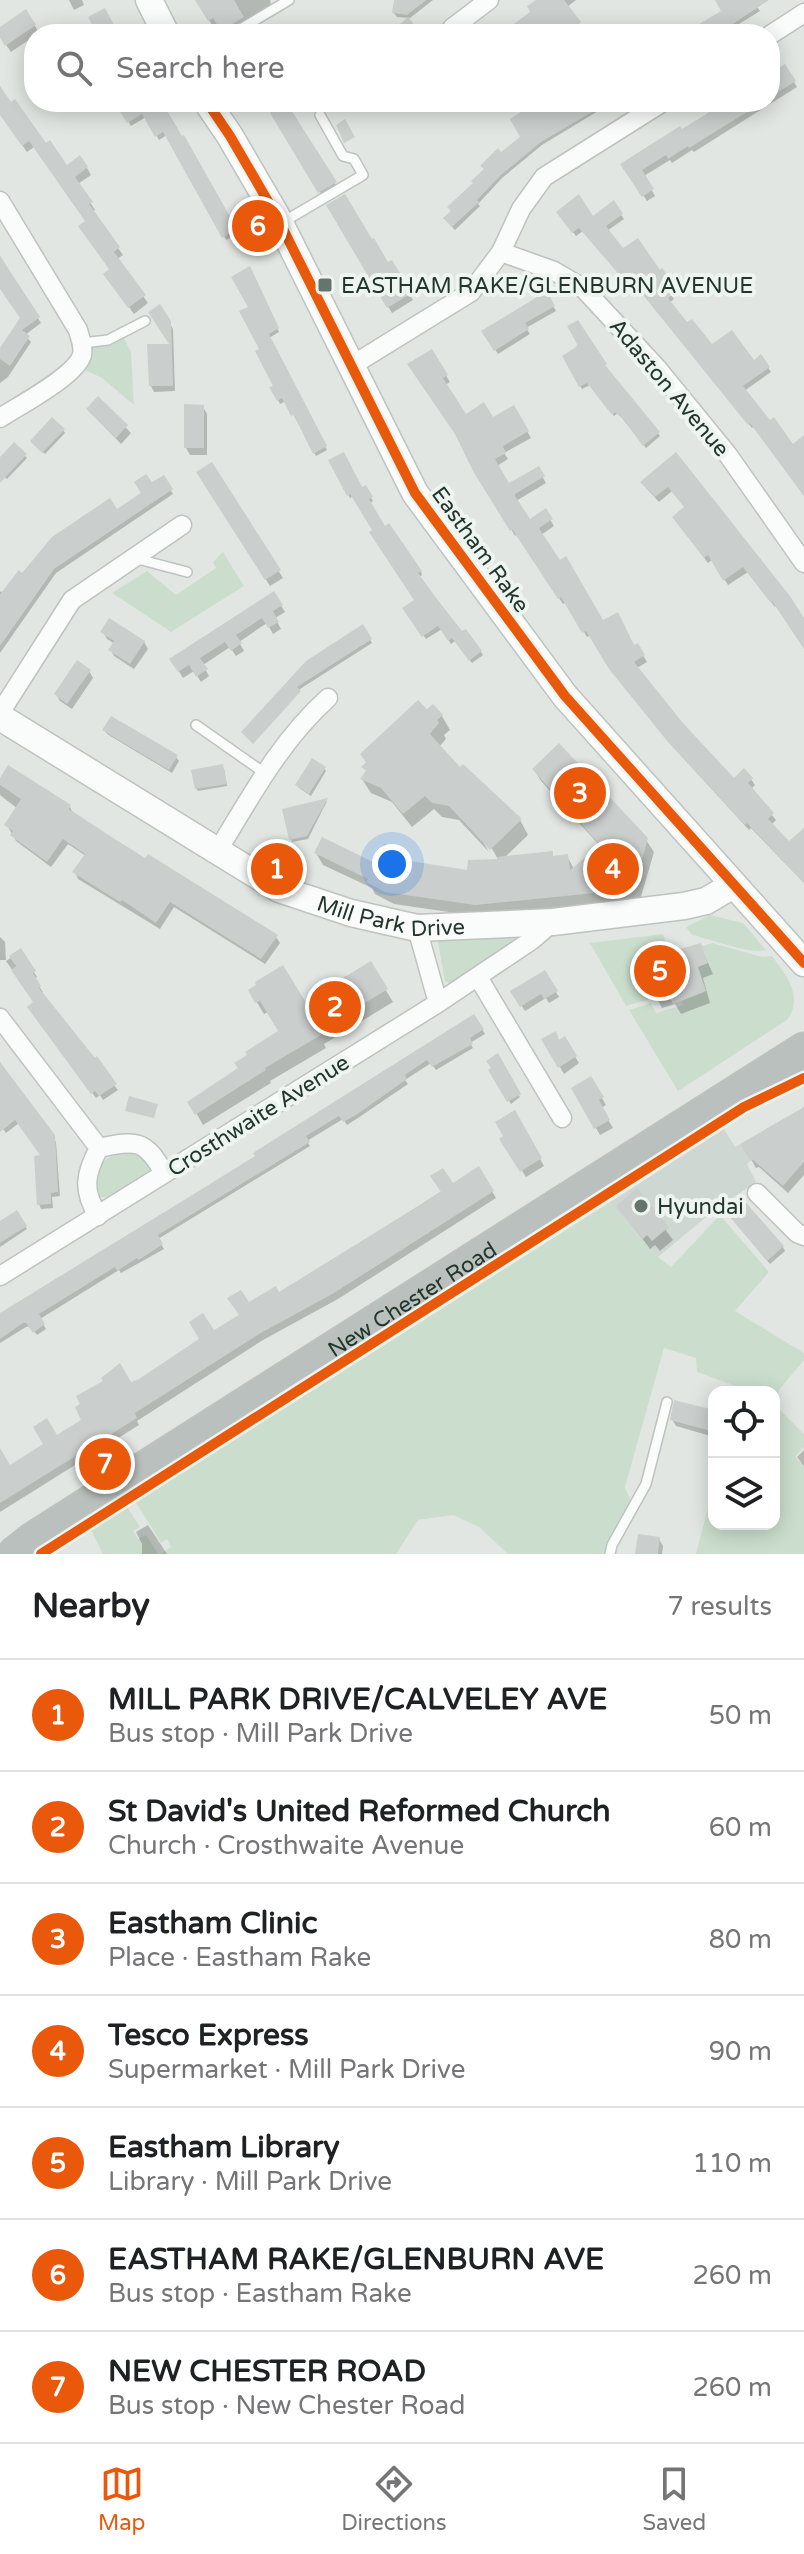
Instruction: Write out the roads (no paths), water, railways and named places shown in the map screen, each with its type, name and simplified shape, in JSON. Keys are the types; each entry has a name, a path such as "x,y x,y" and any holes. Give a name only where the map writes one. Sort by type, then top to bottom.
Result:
{"highway":[{"name":"New Chester Road","path":"0,1549 25,1546 801,1052"}],"street":[{"path":"149,0 161,24"},
{"path":"457,24 489,0"},
{"path":"780,29 804,14 794,0"},
{"name":"Eastham Rake","path":"214,112 280,224 415,493 565,696 804,963"},
{"path":"351,366 471,292 501,252 521,209 544,177 647,112"},
{"path":"0,201 78,330 82,343 82,357 72,369 0,418"},
{"name":"Adaston Avenue","path":"501,252 554,271 583,288 657,368 728,455 804,563"},
{"path":"0,715 72,600 182,525"},
{"path":"217,852 305,719 328,698"},
{"name":"Mill Park Drive","path":"0,715 279,889 351,913 417,928 553,922 684,906 706,901 733,885"},
{"name":"Crosthwaite Avenue","path":"0,1276 438,1003 553,922"},
{"path":"417,928 438,1003"},
{"path":"478,977 562,1118"},
{"path":"0,1018 99,1148"},
{"path":"99,1148 126,1142 140,1144 152,1153 164,1173"},
{"path":"98,1216 91,1206 86,1179 99,1148"},
{"path":"757,1193 797,1233 804,1236"}],"lane":[{"path":"249,24 289,0"},
{"path":"280,224 363,175 354,159 343,156 320,115"},
{"path":"82,343 108,340 145,321"},
{"path":"134,558 187,572"},
{"path":"196,725 266,774"},
{"path":"610,1554 627,1515 646,1484 667,1402"}],"place":[{"name":"EASTHAM RAKE/GLENBURN AVE","path":"258,226"},
{"name":"EASTHAM RAKE/GLENBURN AVENUE","path":"325,285"},
{"name":"Eastham Clinic","path":"580,793"},
{"name":"MILL PARK DRIVE/CALVELEY AVE","path":"277,869"},
{"name":"Tesco Express","path":"613,869"},
{"name":"Eastham Library","path":"660,971"},
{"name":"St David's United Reformed Church","path":"335,1007"},
{"name":"Hyundai","path":"641,1206"},
{"name":"NEW CHESTER ROAD","path":"105,1464"}]}
